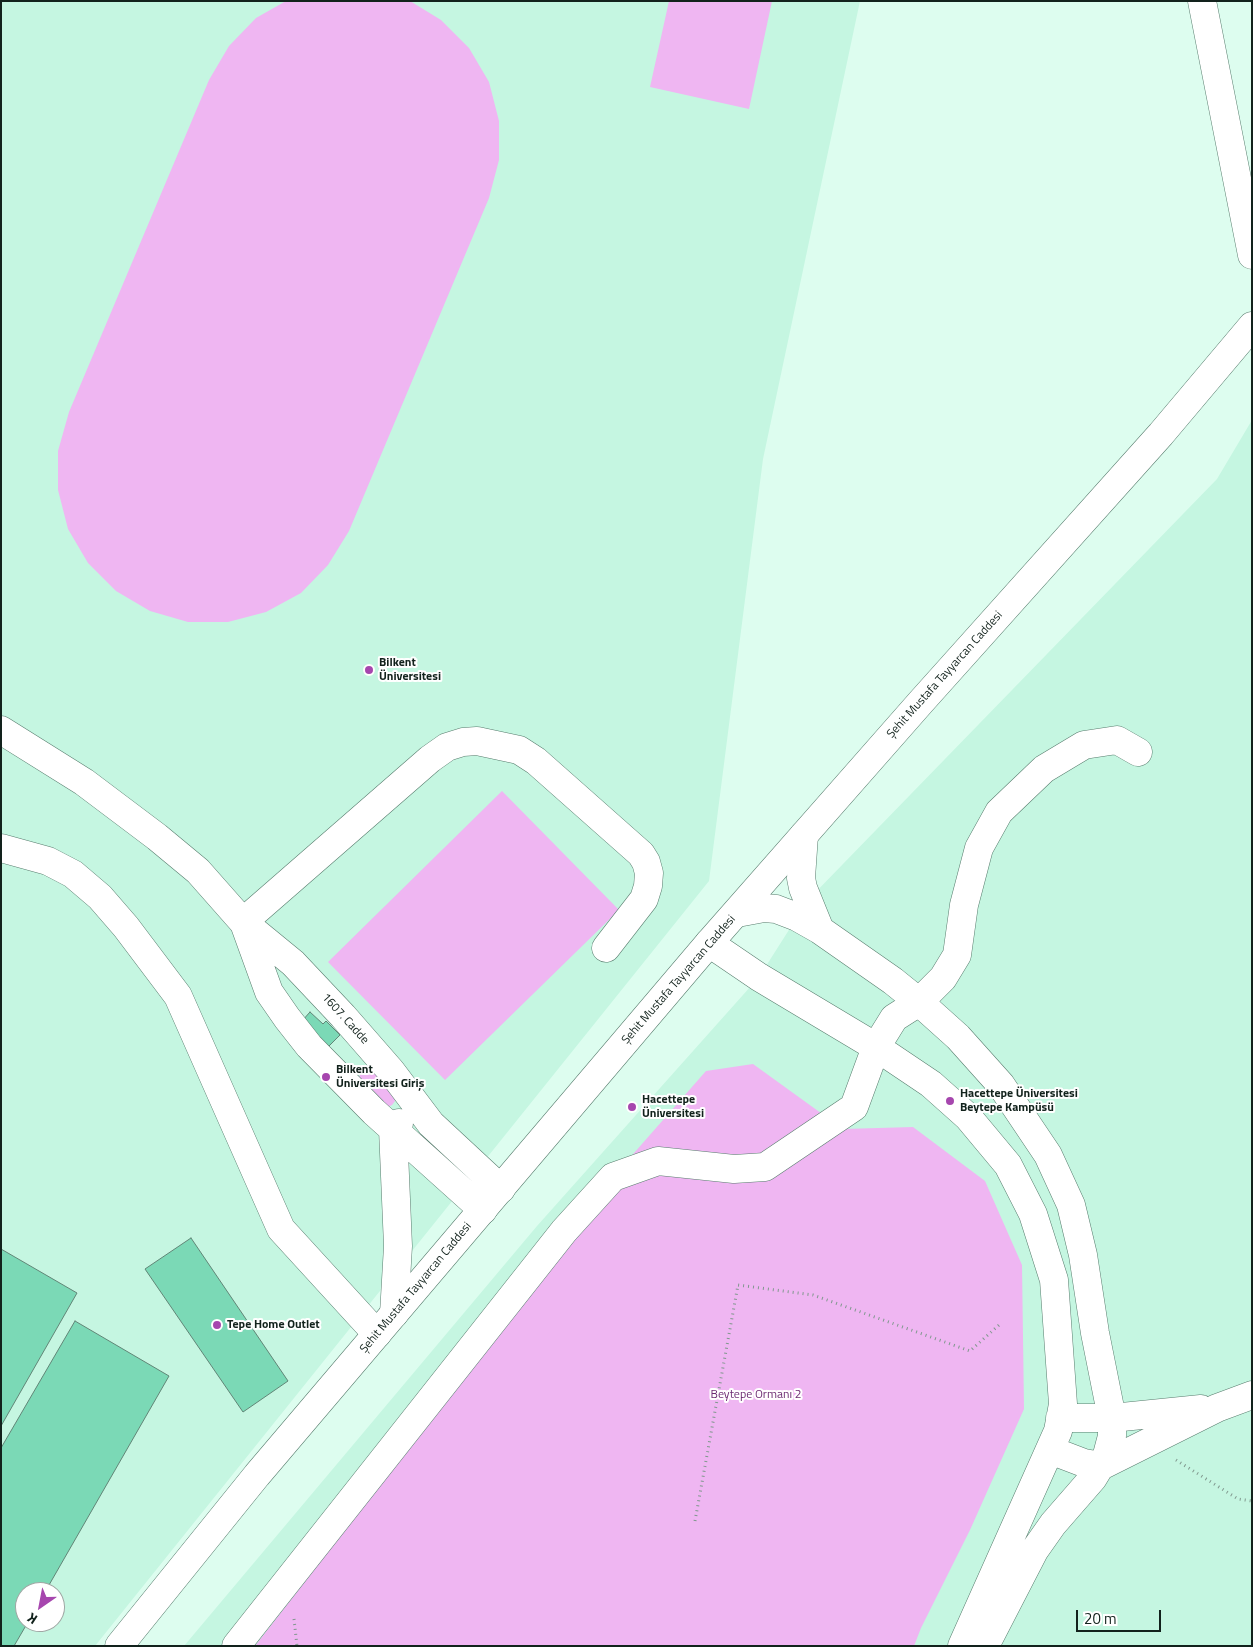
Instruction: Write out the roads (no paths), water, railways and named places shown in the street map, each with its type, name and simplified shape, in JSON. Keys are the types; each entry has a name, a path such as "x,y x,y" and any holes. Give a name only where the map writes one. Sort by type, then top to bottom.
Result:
{"street":[{"path":"1202,1 1252,255"},
{"name":"Şehit Mustafa Tayyarcan Caddesi","path":"119,1646 257,1475 709,943 1161,434 1252,326"},
{"name":"1607. Cadde","path":"1,730 84,782 157,837 198,871 243,922 294,963 391,1071 440,1133 501,1189"},
{"path":"236,1646 564,1230 612,1177 658,1160 734,1169 764,1168 854,1108 876,1046 894,1018 919,1002 943,978 957,955 964,905 978,848 998,812 1044,769 1084,744 1117,740 1138,752"},
{"path":"243,922 430,759 447,747 462,742 477,741 519,750 536,761 641,854 646,862 649,873 648,886 644,898 606,948"},
{"path":"804,835 803,888 820,930"},
{"path":"1,848 48,860 73,874 100,896 126,927 178,996 281,1229 385,1324"},
{"path":"737,912 764,908 776,909 797,918 820,930 893,981 919,1002 958,1037 1001,1085 1048,1155 1070,1205 1081,1247 1095,1333 1112,1418 1112,1436 1107,1455 1094,1478 1053,1524 1034,1551 985,1646"},
{"name":"1607. Cadde","path":"243,922 269,992 309,1046 393,1129 482,1210"},
{"path":"709,943 759,977 876,1046 931,1084 968,1117 1008,1165 1033,1214 1054,1280 1063,1404 1058,1431 962,1646"},
{"path":"335,1072 364,1040"},
{"path":"385,1324 398,1246 393,1129 416,1105"},
{"path":"1050,1450 1084,1463 1101,1466 1217,1408 1252,1394"},
{"path":"1060,1418 1112,1418 1217,1408"}],"place":[{"name":"Bilkent Üniversitesi","path":"369,670"},
{"name":"Bilkent Üniversitesi Giriş","path":"326,1077"},
{"name":"Hacettepe Üniversitesi Beytepe Kampüsü","path":"950,1101"},
{"name":"Hacettepe Üniversitesi","path":"632,1107"},
{"name":"Tepe Home Outlet","path":"217,1325"}],"park label":[{"name":"Beytepe Ormanı 2","path":"756,1395"}]}
